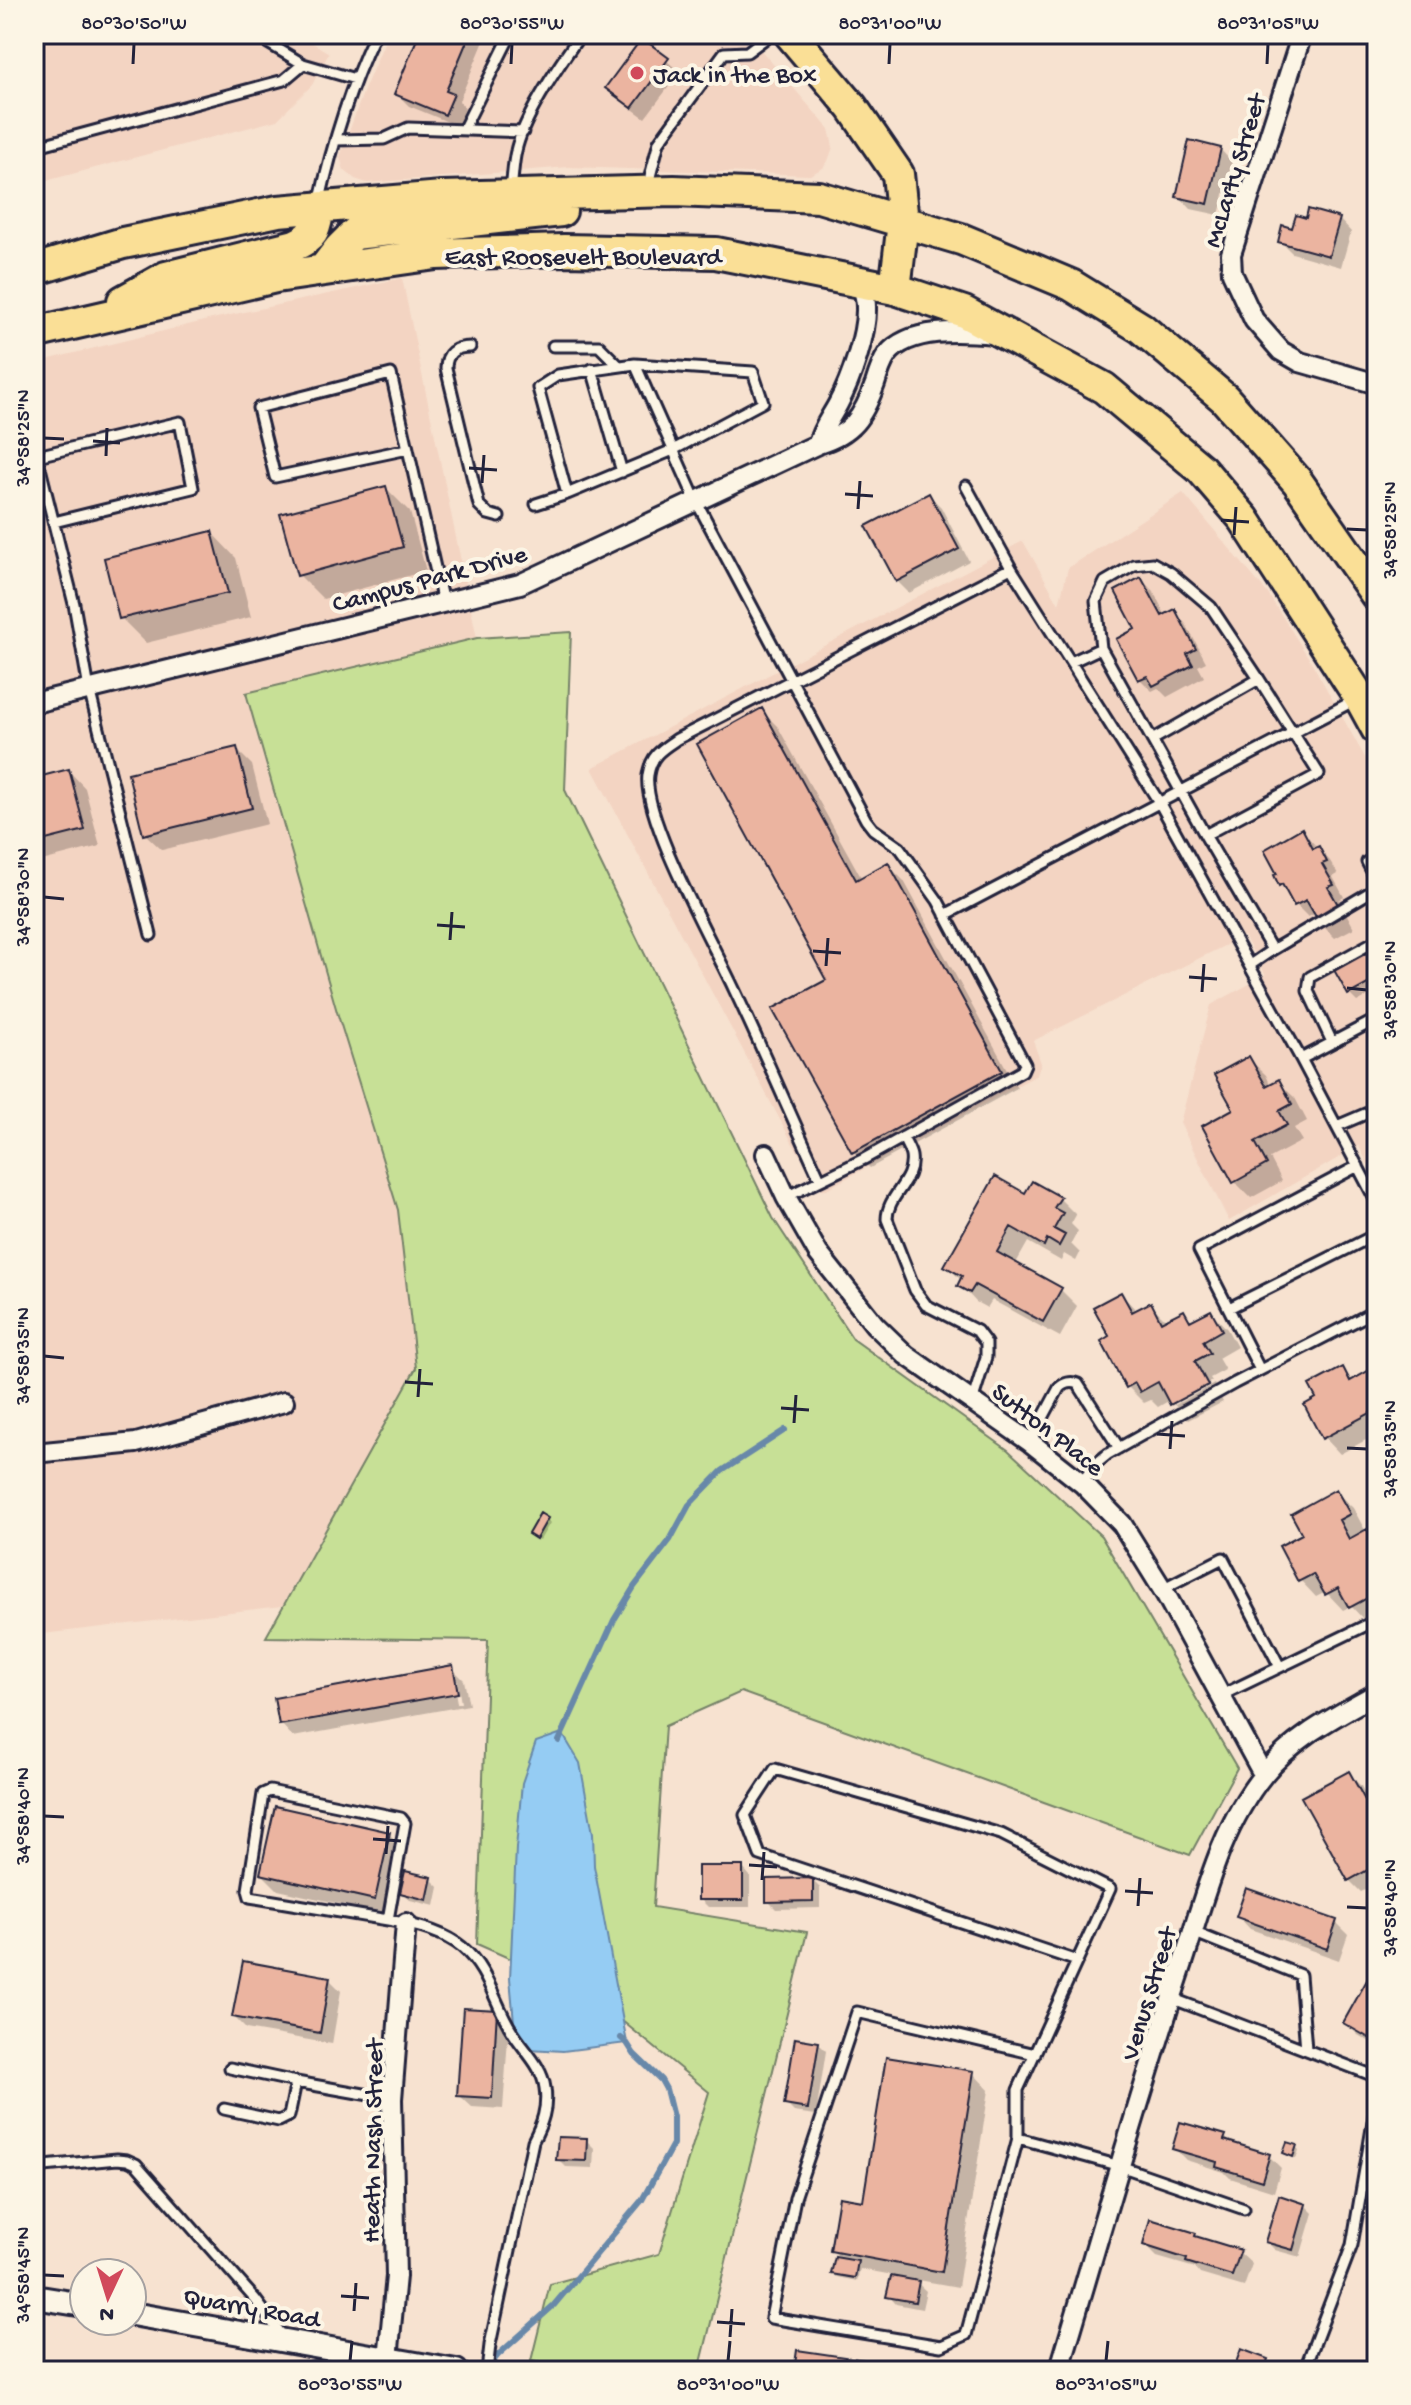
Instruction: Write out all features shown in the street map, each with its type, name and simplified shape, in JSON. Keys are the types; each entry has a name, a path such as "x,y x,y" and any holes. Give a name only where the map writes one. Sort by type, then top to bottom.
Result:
{"highway":[{"path":"790,34 852,107 898,174 903,222 895,289"},
{"path":"323,270 354,234 510,206 646,191 819,197 961,239 1071,285 1141,328 1224,398 1297,481 1377,596"},
{"path":"34,270 123,243 278,211 442,197 510,206"},
{"path":"93,318 166,277 307,240 315,229 319,208"},
{"name":"East Roosevelt Boulevard","path":"34,333 276,277 436,254 564,250 716,253 895,289 964,312 1104,388 1201,469 1244,519 1377,729"}],"street":[{"name":"McLarty Street","path":"1302,34 1231,254 1232,273 1254,320 1281,351 1300,362 1377,384"},
{"path":"818,444 821,430 847,384 862,333 866,310 861,281"},
{"name":"Campus Park Drive","path":"34,703 520,584 818,444 837,438 860,416 881,365 888,353 899,345 940,333 962,331 1006,335"},
{"name":"Sutton Place","path":"766,1154 818,1253 875,1325 906,1355 1030,1442 1083,1484 1122,1524 1222,1695 1263,1774"},
{"path":"34,1453 136,1443 284,1402"},
{"name":"Venus Street","path":"1059,2371 1215,1861 1263,1774 1311,1730 1377,1693"},
{"name":"Heath Nash Street","path":"388,2359 396,2276 392,2099 397,1922"},
{"path":"34,2297 68,2302"},
{"name":"Quarry Road","path":"148,2317 456,2371"}],"lane":[{"path":"253,34 303,64 355,79"},
{"path":"319,208 335,140 355,79 375,34"},
{"path":"464,128 511,34"},
{"path":"510,206 516,149 523,132 581,34"},
{"path":"646,191 659,142 724,53 747,52 771,34"},
{"path":"34,147 284,80 303,64"},
{"path":"335,140 384,139 408,128 523,132"},
{"path":"553,346 599,346 619,366"},
{"path":"470,347 459,347 451,352 446,359 446,368 479,505 488,514 499,517"},
{"path":"635,364 696,501 866,820 873,829 900,848 945,915 1025,1064 1022,1071 864,1159 786,1197"},
{"path":"536,504 567,494 673,450 763,402 753,372 635,364 558,375 538,388 567,494"},
{"path":"592,369 622,472"},
{"path":"408,449 275,477 258,408 391,374 443,603"},
{"path":"54,522 193,488 180,422 37,456 74,604 89,689 151,935"},
{"path":"966,486 1011,568 1159,802 1377,1203"},
{"path":"1205,835 1319,774 1211,607 1171,573 1153,563 1134,565 1105,582 1096,601 1101,648 1205,835 1272,950"},
{"path":"820,1179 664,843 649,798 648,774 657,752 677,739 1011,568"},
{"path":"1071,662 1101,648"},
{"path":"1152,740 1259,679"},
{"path":"945,915 1360,698"},
{"path":"1367,862 1377,881"},
{"path":"1250,965 1377,888"},
{"path":"1332,1042 1308,991 1310,977 1377,940"},
{"path":"1301,1059 1377,1019"},
{"path":"1337,1126 1377,1109"},
{"path":"903,1137 911,1156 909,1174 887,1209 887,1219 915,1290 926,1305 977,1331 986,1343 986,1357 972,1402"},
{"path":"1260,1370 1199,1250 1358,1166"},
{"path":"1229,1308 1377,1234"},
{"path":"1083,1484 1094,1465 1119,1448 1377,1310"},
{"path":"1030,1442 1059,1388 1074,1382 1119,1448"},
{"path":"1162,1589 1223,1558 1280,1667"},
{"path":"1222,1695 1377,1620"},
{"path":"1035,2054 857,2012 795,2198 771,2318 941,2346 966,2335 1018,2138 1018,2090 1035,2054 1110,1889 1001,1834 775,1769 745,1815 760,1855 1077,1961"},
{"path":"397,1922 405,1823 401,1818 270,1791 263,1794 248,1890 250,1897 397,1922 447,1938 462,1947 478,1965 492,1987 510,2029 539,2069 545,2086 546,2103 533,2141 487,2371"},
{"path":"1193,1932 1300,1975 1306,2049"},
{"path":"1171,1998 1377,2077"},
{"path":"230,2068 392,2099"},
{"path":"224,2109 279,2121 285,2119 289,2116 296,2082"},
{"path":"1304,2371 1352,2245 1377,2099"},
{"path":"1018,2138 1120,2166 1244,2209"},
{"path":"34,2167 117,2159 136,2164 255,2299 286,2341"}],"shaded area":[{"path":"34,34 298,34 329,53 312,85 277,120 34,184"},
{"path":"388,34 747,34 829,129 833,147 823,168 810,175 569,167 367,183 355,179 344,170 340,157"},
{"path":"402,278 477,638 246,693 337,1012 398,1210 416,1368 282,1606 34,1635 34,363 212,319"},
{"path":"1183,493 1268,594 1312,663 1377,779 1377,1183 1359,1146 1229,1221 1180,1123 1211,1005 1266,975 1244,936 1033,1041 1041,1063 1037,1075 823,1191 793,1144 592,768 1023,541 1059,604 1068,568"}],"green space":[{"path":"571,632 565,790 773,1218 853,1339 1008,1450 1101,1536 1237,1768 1190,1855 741,1692 665,1726 653,1907 807,1932 699,2371 588,2371 531,2361 550,2284 659,2254 709,2092 588,1993 477,1944 488,1640 266,1637 416,1368 398,1210 337,1012 246,693 477,638"}],"water":[{"path":"562,1733 580,1763 593,1833 594,1866 627,2043 563,2051 529,2049 519,2039 514,2022 510,1978 522,1783 536,1742"}],"building":[{"path":"419,34 470,34 446,91 454,94 445,115 394,94"},
{"name":"Jack in the Box","path":"642,38 669,58 632,108 605,88"},
{"path":"1189,140 1221,148 1208,204 1176,197"},
{"path":"1308,209 1340,218 1329,256 1278,242 1282,225 1292,228 1296,215 1306,218"},
{"path":"386,486 403,547 297,576 280,514"},
{"path":"929,493 959,549 896,582 866,526"},
{"path":"212,531 228,593 119,619 104,558"},
{"path":"1141,577 1162,616 1175,609 1196,649 1187,654 1193,665 1153,686 1147,676 1138,680 1116,639 1135,629 1115,591"},
{"path":"762,708 856,880 888,862 1002,1071 852,1153 772,1009 826,980 697,744"},
{"path":"237,747 252,808 143,835 128,773"},
{"path":"69,769 85,830 34,843 34,778"},
{"path":"1302,828 1313,849 1319,846 1327,862 1322,864 1334,885 1328,887 1344,915 1322,927 1306,900 1294,906 1282,884 1279,886 1274,875 1277,874 1264,850"},
{"path":"1375,947 1377,979 1348,995 1334,970"},
{"path":"1249,1056 1266,1086 1279,1079 1292,1104 1279,1111 1287,1125 1255,1142 1267,1164 1233,1183 1202,1126 1233,1109 1214,1075"},
{"path":"995,1176 1025,1193 1032,1181 1061,1197 1054,1208 1063,1213 1054,1229 1065,1235 1059,1246 1047,1239 1044,1246 1011,1227 997,1252 1062,1288 1043,1322 975,1285 970,1293 957,1286 962,1276 944,1266"},
{"path":"1121,1292 1132,1312 1151,1302 1161,1322 1184,1310 1190,1321 1211,1310 1222,1330 1203,1341 1210,1353 1195,1361 1208,1385 1170,1405 1158,1382 1140,1392 1135,1383 1126,1388 1101,1341 1109,1336 1093,1307"},
{"path":"1377,1366 1377,1422 1372,1412 1322,1439 1304,1405 1316,1398 1309,1385 1343,1367 1350,1381"},
{"path":"1336,1489 1350,1514 1339,1520 1349,1539 1367,1529 1377,1547 1377,1565 1370,1569 1377,1582 1377,1593 1349,1608 1338,1588 1325,1595 1313,1574 1298,1582 1279,1546 1302,1534 1291,1514"},
{"path":"540,1513 548,1518 536,1539 528,1534"},
{"path":"453,1665 458,1693 279,1725 274,1698"},
{"path":"1349,1771 1377,1822 1377,1865 1348,1881 1301,1797"},
{"path":"275,1806 390,1832 375,1900 260,1874"},
{"path":"698,1866 743,1866 743,1900 698,1900"},
{"path":"405,1871 432,1877 427,1900 400,1893"},
{"path":"813,1878 813,1901 766,1902 766,1879"},
{"path":"1246,1888 1337,1920 1327,1949 1236,1917"},
{"path":"243,1961 330,1977 320,2033 232,2017"},
{"path":"1377,1962 1377,2024 1369,2038 1343,2023"},
{"path":"463,2008 497,2010 492,2098 457,2096"},
{"path":"795,2038 819,2042 808,2109 784,2105"},
{"path":"886,2057 974,2071 942,2272 830,2251 839,2197 863,2201"},
{"path":"1180,2122 1226,2135 1224,2140 1270,2154 1262,2181 1216,2167 1217,2162 1172,2149"},
{"path":"558,2137 587,2138 586,2161 556,2160"},
{"path":"1287,2142 1297,2145 1293,2157 1283,2153"},
{"path":"1279,2195 1306,2204 1293,2250 1265,2242"},
{"path":"1150,2219 1241,2250 1232,2276 1143,2245"},
{"path":"835,2257 858,2261 855,2278 831,2274"},
{"path":"891,2276 919,2281 915,2302 886,2297"},
{"path":"1241,2349 1268,2359 1264,2371 1233,2371"},
{"path":"797,2350 872,2361 870,2371 794,2371"},
{"path":"875,2364 895,2366 895,2371 874,2371"}],"waterway":[{"path":"559,1741 614,1620 634,1587 670,1540 689,1505 722,1471 785,1430"},
{"path":"488,2367 554,2305 642,2200 673,2144 673,2117 666,2089 621,2038"}],"place":[{"name":"Jack in the Box","path":"637,73"}]}
